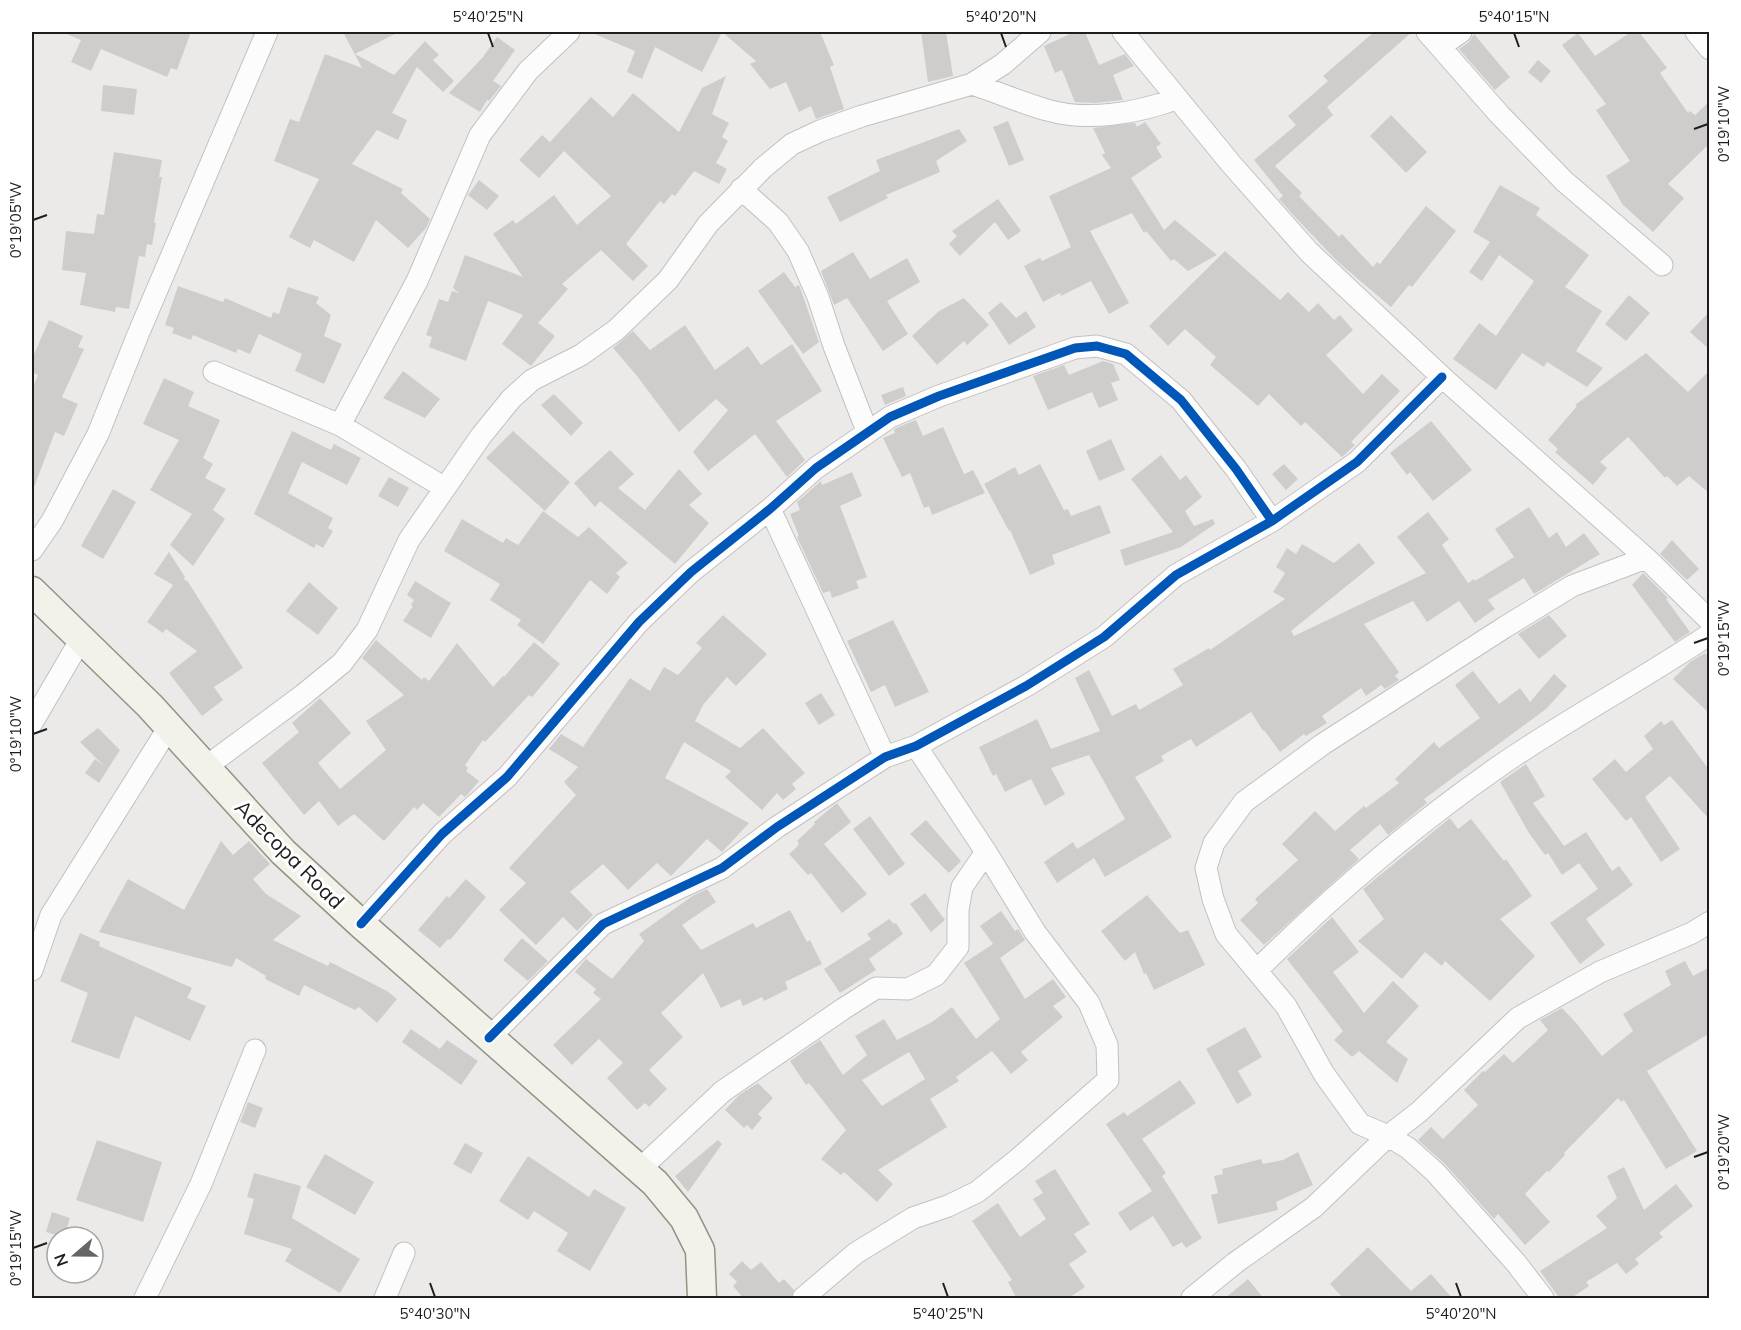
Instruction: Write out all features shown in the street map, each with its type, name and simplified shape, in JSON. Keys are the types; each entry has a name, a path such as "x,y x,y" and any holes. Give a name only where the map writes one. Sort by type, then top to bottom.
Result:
{"street":[{"path":"32,550 52,521 98,434 267,32"},
{"path":"340,425 417,281 480,135 528,71 569,32"},
{"path":"207,766 342,663 367,630 409,540 481,436 511,399 532,380 581,355 616,330 668,280 708,224 763,168 792,144 820,131 862,116 972,84 1003,64 1040,32"},
{"path":"1123,32 1176,99 1309,252 1442,376 1646,558 1710,621"},
{"path":"1461,32 1434,39 1499,114 1564,181 1662,265"},
{"path":"1696,32 1710,49"},
{"path":"972,84 1049,111 1075,115 1100,115 1127,111 1156,106 1176,99"},
{"path":"741,189 778,222 798,251 818,297 834,346 867,431"},
{"path":"361,924 442,834 507,777 639,622 691,572 770,509 816,468 890,417 939,396 1075,348 1097,346 1126,354 1181,400 1236,469 1272,521"},
{"path":"214,372 340,425 444,488"},
{"path":"489,1038 603,924 722,868 777,827 885,758 916,746 1026,686 1104,637 1176,575 1272,521 1357,462 1442,376"},
{"path":"770,509 885,758"},
{"path":"1543,1299 1516,1263 1435,1172 1408,1148 1360,1124 1324,1074 1286,1006 1226,934 1213,899 1206,868 1214,843 1244,802 1323,744 1572,586 1646,558"},
{"name":"Adecopa Road","path":"32,591 207,766 284,852 361,924 655,1183 684,1218 700,1250 702,1299"},
{"path":"1257,970 1372,864 1500,765 1710,634"},
{"path":"32,723 81,639"},
{"path":"32,970 51,915 169,727"},
{"path":"803,1299 856,1253 875,1241 913,1218 948,1206 977,1192 1108,1080 1107,1045 1089,1003 1035,932 986,852 916,746"},
{"path":"640,1169 723,1091 843,1009 876,988 908,989 936,975 958,947 958,910 963,887 986,852"},
{"path":"1192,1299 1235,1263 1314,1207 1518,1018 1600,972 1692,933 1710,922"},
{"path":"145,1299 201,1184 255,1050"},
{"path":"386,1299 404,1253"}],"building":[{"path":"62,32 191,32 177,70 171,68 167,77 101,49 91,71 71,62 81,40"},
{"path":"343,32 399,32 355,54 394,75 425,41 439,55 433,60 454,81 443,92 417,67 392,113 407,120 398,140 377,130 352,164 403,189 401,193 430,219 426,228 408,248 376,220 354,262 314,240 310,248 289,237 319,179 274,161 290,119 299,122 325,54 362,68"},
{"path":"590,32 722,32 702,72 655,47 642,79 627,72 635,51"},
{"path":"722,32 820,32 834,65 830,67 844,109 816,119 811,106 799,112 786,82 770,89 750,64 756,61"},
{"path":"921,32 946,32 953,76 928,82"},
{"path":"1074,32 1085,32 1099,65 1125,54 1134,66 1113,75 1123,100 1095,103 1075,102 1062,70 1055,73 1044,46"},
{"path":"1374,32 1412,32 1327,107 1333,115 1275,166 1302,193 1299,196 1339,237 1342,234 1373,267 1377,262 1380,264 1426,206 1456,231 1412,287 1409,285 1391,307 1338,262 1296,218 1279,199 1283,196 1254,160 1296,125 1288,116 1328,81 1323,76"},
{"path":"1631,32 1639,32 1667,68 1660,73 1688,113 1690,111 1695,115 1710,101 1710,143 1668,184 1684,198 1653,232 1623,205 1606,176 1630,161 1596,110 1606,104 1562,45 1578,33 1595,56"},
{"path":"1474,34 1510,77 1495,90 1459,49 1469,42"},
{"path":"497,37 515,50 493,81 501,86 489,101 487,100 480,112 449,93 483,57"},
{"path":"1538,60 1551,71 1541,83 1528,72"},
{"path":"726,76 712,114 729,123 722,137 728,141 716,163 727,169 719,184 694,171 675,196 672,194 664,204 660,201 626,244 648,266 633,281 601,250 562,284 568,289 538,323 555,336 531,366 502,344 523,315 488,301 466,361 429,347 432,337 426,335 439,299 448,302 452,291 459,293 453,288 465,255 523,277 493,234 513,220 516,224 554,195 577,225 611,196 564,151 539,178 519,160 542,135 550,142 591,97 613,117 633,93 679,132 702,88"},
{"path":"103,85 137,89 134,115 101,111"},
{"path":"1391,115 1427,152 1406,173 1370,136"},
{"path":"1008,121 1024,160 1009,166 993,127"},
{"path":"1145,122 1161,144 1156,147 1162,157 1131,178 1164,230 1175,220 1217,255 1188,271 1174,259 1171,261 1146,231 1144,233 1132,213 1090,231 1129,303 1109,314 1091,281 1043,302 1024,266 1040,258 1042,261 1071,247 1049,196 1111,168 1102,155 1105,153 1093,128 1135,123 1137,127"},
{"path":"959,129 967,141 936,161 940,172 886,195 888,198 840,222 827,197 880,171 876,160"},
{"path":"114,152 162,160 159,177 162,177 152,245 147,244 145,257 139,256 129,309 116,307 115,312 80,305 86,273 62,270 66,231 94,234 97,214 104,215"},
{"path":"479,180 499,196 487,210 468,195"},
{"path":"1500,185 1540,208 1536,215 1589,255 1565,287 1602,311 1576,351 1603,368 1587,387 1547,362 1544,367 1522,353 1496,390 1453,359 1479,323 1496,336 1534,281 1499,255 1482,281 1469,272 1490,242 1473,232"},
{"path":"998,199 1021,231 1008,240 995,222 960,256 949,244 957,236 952,231"},
{"path":"1225,251 1280,300 1288,292 1309,312 1318,303 1334,320 1340,315 1353,330 1326,355 1363,394 1382,374 1400,391 1351,442 1355,445 1342,457 1305,422 1301,426 1269,394 1258,406 1210,365 1216,357 1185,329 1168,346 1149,326"},
{"path":"853,252 870,279 907,258 920,282 887,301 908,334 883,351 847,298 834,305 821,271"},
{"path":"784,272 795,287 799,285 819,342 803,354 758,291"},
{"path":"178,286 223,302 225,298 271,318 273,312 279,314 288,287 319,297 316,303 331,315 324,336 342,344 324,384 295,371 302,354 259,334 250,354 238,349 236,353 193,335 191,340 172,333 174,328 165,325"},
{"path":"1629,295 1650,313 1626,341 1605,324"},
{"path":"964,298 989,325 967,345 964,341 937,365 912,336 939,311"},
{"path":"1001,302 1016,318 1026,311 1036,327 1009,345 988,313"},
{"path":"1710,311 1710,350 1690,332"},
{"path":"49,320 83,336 78,347 84,349 62,397 78,404 64,436 55,432 33,490 32,389 38,375 32,372 32,359"},
{"path":"685,325 715,370 748,346 761,365 792,344 822,391 776,421 805,460 787,477 755,434 708,471 693,452 728,410 716,399 679,432 613,348 633,331 650,350"},
{"path":"1646,353 1688,392 1710,370 1710,494 1689,476 1677,486 1667,476 1665,478 1628,437 1600,462 1607,468 1593,485 1555,452 1558,449 1548,440 1577,406 1575,405"},
{"path":"1103,361 1113,364 1120,380 1111,383 1118,400 1099,408 1092,392 1048,410 1033,376 1064,365 1069,375"},
{"path":"403,371 440,399 425,418 383,398"},
{"path":"164,378 194,392 188,406 220,420 203,458 213,464 205,478 226,489 213,510 225,519 193,566 170,545 192,514 150,490 179,440 143,424"},
{"path":"903,387 906,396 885,405 881,395"},
{"path":"554,394 583,423 571,436 541,405"},
{"path":"916,420 923,436 943,427 964,474 973,470 985,493 932,515 929,506 924,508 910,473 902,477 883,438 895,433 896,428"},
{"path":"1431,421 1472,470 1433,501 1410,472 1407,475 1390,453"},
{"path":"292,431 331,450 334,444 361,458 347,485 302,462 288,493 333,518 328,528 333,531 323,548 316,544 314,548 254,514"},
{"path":"513,431 570,482 545,511 486,458"},
{"path":"1111,439 1125,470 1099,481 1086,451"},
{"path":"610,450 634,474 618,488 645,510 679,469 702,494 689,505 709,523 675,564 600,501 595,507 574,483"},
{"path":"1161,455 1180,480 1186,475 1202,497 1185,511 1194,526 1213,519 1215,524 1181,547 1125,566 1120,550 1173,532 1131,479"},
{"path":"1040,464 1064,510 1068,509 1071,516 1100,505 1111,533 1052,555 1055,564 1030,575 1010,530 984,484 1015,467 1019,475"},
{"path":"1284,464 1298,479 1286,490 1272,474"},
{"path":"852,472 862,496 840,506 867,577 856,581 859,588 832,598 830,591 823,593 797,537 799,536 790,514 800,510 797,502 821,481 822,485"},
{"path":"389,477 409,488 398,507 378,496"},
{"path":"113,489 136,502 103,559 81,546"},
{"path":"1529,507 1549,538 1557,532 1566,547 1584,533 1600,554 1534,594 1524,578 1488,600 1495,609 1475,623 1459,601 1427,622 1413,601 1364,624 1399,672 1395,676 1399,680 1385,689 1381,685 1366,696 1361,688 1322,716 1327,723 1306,736 1304,734 1280,752 1251,712 1196,747 1191,739 1161,756 1164,761 1135,777 1172,837 1105,877 1094,858 1057,883 1044,862 1073,842 1077,849 1125,819 1089,755 1051,768 1065,794 1045,806 1031,779 1005,792 996,774 993,776 979,747 1037,719 1051,749 1100,731 1075,678 1089,670 1112,716 1136,704 1139,710 1183,685 1173,669 1209,648 1210,650 1285,599 1273,592 1285,573 1276,567 1287,548 1296,554 1302,544 1334,563 1359,543 1375,563 1291,631 1294,636 1426,573 1397,537 1428,512 1449,539 1442,545 1468,583 1514,557 1495,529"},
{"path":"543,511 578,537 589,527 628,563 616,573 620,577 607,594 590,580 543,644 517,625 521,620 490,600 500,584 444,551 462,519 503,543 506,538 518,545"},
{"path":"1672,540 1699,569 1687,580 1660,554"},
{"path":"169,552 185,577 184,579 243,668 214,687 223,700 202,716 169,673 197,651 166,629 163,633 147,622 173,585 154,574"},
{"path":"1643,573 1668,598 1666,599 1690,632 1675,642 1632,585"},
{"path":"415,581 451,603 431,638 403,621 413,606 411,605 414,600 407,595"},
{"path":"309,582 338,608 318,635 286,611"},
{"path":"723,615 767,654 736,686 727,677 703,705 695,721 740,748 763,728 805,773 792,784 796,789 783,800 777,793 762,810 725,777 731,771 684,742 665,778 749,823 722,852 707,839 671,876 657,863 628,890 603,864 570,892 593,915 577,931 563,917 536,945 499,910 526,883 509,868 576,795 564,782 578,767 549,749 561,734 583,747 630,678 650,691 664,667 678,675 702,648 696,643"},
{"path":"1549,615 1567,636 1539,659 1518,634"},
{"path":"893,620 929,692 895,707 885,685 871,692 847,641"},
{"path":"376,640 422,680 424,677 429,681 457,643 493,687 534,642 560,664 532,697 529,695 485,742 483,740 465,765 468,768 466,771 479,781 468,794 465,797 461,794 439,817 423,803 417,810 414,807 384,841 354,814 338,826 319,801 304,815 262,763 299,732 292,723 320,698 351,733 318,763 340,789 386,750 366,721 404,695 362,658"},
{"path":"1705,653 1710,659 1710,714 1673,679 1690,662"},
{"path":"1473,671 1499,704 1520,688 1530,702 1554,674 1567,686 1546,709 1424,799 1427,803 1388,835 1380,824 1350,850 1359,859 1264,945 1240,920 1258,903 1255,899 1298,860 1282,844 1315,811 1335,831 1364,806 1366,808 1399,783 1395,779 1434,742 1439,748 1480,718 1455,685"},
{"path":"821,693 835,715 819,725 805,703"},
{"path":"1672,720 1710,771 1710,820 1670,776 1645,797 1680,849 1661,862 1631,817 1626,821 1592,779 1615,759 1626,772 1653,749 1644,736 1661,721 1664,725"},
{"path":"98,728 120,750 99,783 85,773 95,759 104,766 80,742"},
{"path":"1526,764 1545,796 1533,803 1564,846 1586,832 1612,871 1619,866 1633,885 1586,919 1605,945 1580,964 1550,923 1598,889 1579,863 1562,875 1548,853 1545,855 1529,833 1500,782"},
{"path":"837,803 851,822 824,844 867,894 842,913 811,873 808,875 789,854 797,847 799,843 797,841 815,824 814,822"},
{"path":"870,816 905,864 889,876 853,829"},
{"path":"1450,818 1458,829 1471,819 1504,861 1506,859 1532,896 1500,919 1535,956 1490,1001 1445,961 1442,966 1425,952 1402,979 1358,941 1384,919 1363,889"},
{"path":"926,820 961,861 949,873 910,834"},
{"path":"221,841 233,855 249,841 270,864 253,879 266,894 301,916 273,940 328,966 330,962 387,991 397,999 377,1023 359,1007 355,1010 304,985 299,996 265,979 266,976 236,958 232,967 99,932 128,879 184,910"},
{"path":"466,879 486,897 450,940 448,939 440,948 418,930 447,896 449,898"},
{"path":"707,889 716,902 682,925 701,950 753,923 756,928 790,910 807,942 810,940 822,964 785,982 788,989 764,1001 762,997 743,1006 740,999 721,1008 703,973 661,1013 683,1037 649,1070 667,1089 649,1107 645,1103 637,1110 607,1078 623,1063 599,1039 572,1065 553,1045 601,999 593,993 596,989 575,972 586,959 612,979 644,941 639,934 694,895"},
{"path":"925,893 945,920 931,932 910,904"},
{"path":"1147,895 1180,933 1188,930 1205,965 1154,990 1135,952 1125,961 1101,931"},
{"path":"1001,911 1015,931 1018,929 1025,940 1000,958 1025,999 1053,979 1066,997 1053,1006 1063,1017 1021,1052 1028,1060 1011,1074 992,1051 956,1077 959,1081 930,1099 947,1127 878,1170 893,1184 877,1202 844,1172 841,1175 821,1159 846,1130 809,1083 806,1085 790,1061 820,1040 843,1075 867,1055 855,1036 884,1019 897,1040 932,1022 952,1007 976,1039 1000,1019 964,963 993,944 980,926","holes":["909,1052 925,1079 882,1106 862,1080"]},
{"path":"1332,917 1359,952 1333,972 1364,1013 1393,981 1419,1006 1386,1042 1408,1059 1397,1083 1359,1051 1352,1057 1334,1040 1343,1031 1287,959"},
{"path":"889,919 894,924 896,923 903,934 869,959 876,970 840,993 824,969 871,939 867,934"},
{"path":"80,933 100,942 99,946 192,988 187,998 206,1006 190,1041 135,1016 119,1059 71,1042 88,993 60,981"},
{"path":"522,938 548,961 528,981 503,960"},
{"path":"1685,961 1693,976 1710,967 1710,1033 1647,1071 1697,1151 1666,1169 1624,1100 1621,1102 1618,1098 1564,1153 1565,1155 1549,1172 1547,1171 1525,1194 1550,1222 1525,1245 1498,1214 1494,1219 1445,1164 1418,1140 1431,1127 1443,1139 1478,1105 1464,1090 1504,1054 1513,1063 1548,1030 1540,1020 1562,1008 1602,1056 1633,1031 1623,1014 1671,985 1665,971"},
{"path":"1245,1027 1262,1057 1238,1071 1252,1095 1237,1104 1206,1049"},
{"path":"411,1029 440,1049 447,1040 478,1061 461,1085 402,1042"},
{"path":"1180,1080 1196,1103 1142,1139 1166,1173 1162,1176 1202,1238 1186,1248 1182,1242 1173,1247 1153,1216 1130,1231 1118,1213 1152,1191 1106,1124 1124,1112 1127,1116"},
{"path":"758,1083 773,1098 758,1114 762,1118 752,1130 747,1125 744,1128 725,1110 739,1095"},
{"path":"248,1102 263,1108 255,1128 240,1122"},
{"path":"97,1140 162,1162 143,1222 76,1200"},
{"path":"718,1140 722,1144 688,1192 675,1176"},
{"path":"465,1143 483,1153 471,1174 453,1164"},
{"path":"1298,1152 1313,1185 1276,1202 1278,1210 1218,1224 1211,1195 1218,1193 1214,1176 1223,1174 1222,1169 1261,1159 1263,1164 1283,1160"},
{"path":"325,1154 374,1182 355,1215 306,1187"},
{"path":"528,1156 589,1197 594,1189 626,1208 590,1271 557,1251 568,1233 534,1211 528,1220 499,1201"},
{"path":"1624,1167 1644,1210 1676,1184 1693,1206 1659,1233 1663,1237 1635,1259 1639,1264 1626,1274 1617,1263 1586,1282 1589,1286 1570,1299 1560,1299 1540,1271 1607,1228 1596,1216 1617,1198 1607,1176"},
{"path":"1055,1169 1090,1224 1074,1234 1087,1252 1069,1264 1085,1287 1067,1299 1017,1299 1008,1282 1012,1280 972,1221 998,1203 1020,1237 1046,1219 1033,1199 1043,1193 1035,1181"},
{"path":"254,1173 301,1186 292,1218 360,1259 340,1293 285,1261 292,1249 244,1234 254,1199 247,1197"},
{"path":"52,1212 70,1218 68,1225 48,1225"},
{"path":"1368,1247 1411,1291 1431,1274 1453,1299 1344,1299 1330,1284"},
{"path":"742,1261 751,1270 761,1262 779,1283 784,1279 794,1290 791,1299 744,1299 733,1286 737,1282 729,1274"},
{"path":"1248,1279 1264,1299 1224,1299"}],"cycle path":[{"path":"361,924 442,834 507,777 639,622 691,572 770,509 816,468 890,417 939,396 1075,348 1097,346 1126,354 1181,400 1236,469 1272,521"},
{"path":"489,1038 603,924 722,868 777,827 885,757 916,746 1026,686 1104,637 1176,575 1272,521 1357,462 1442,377"}]}
